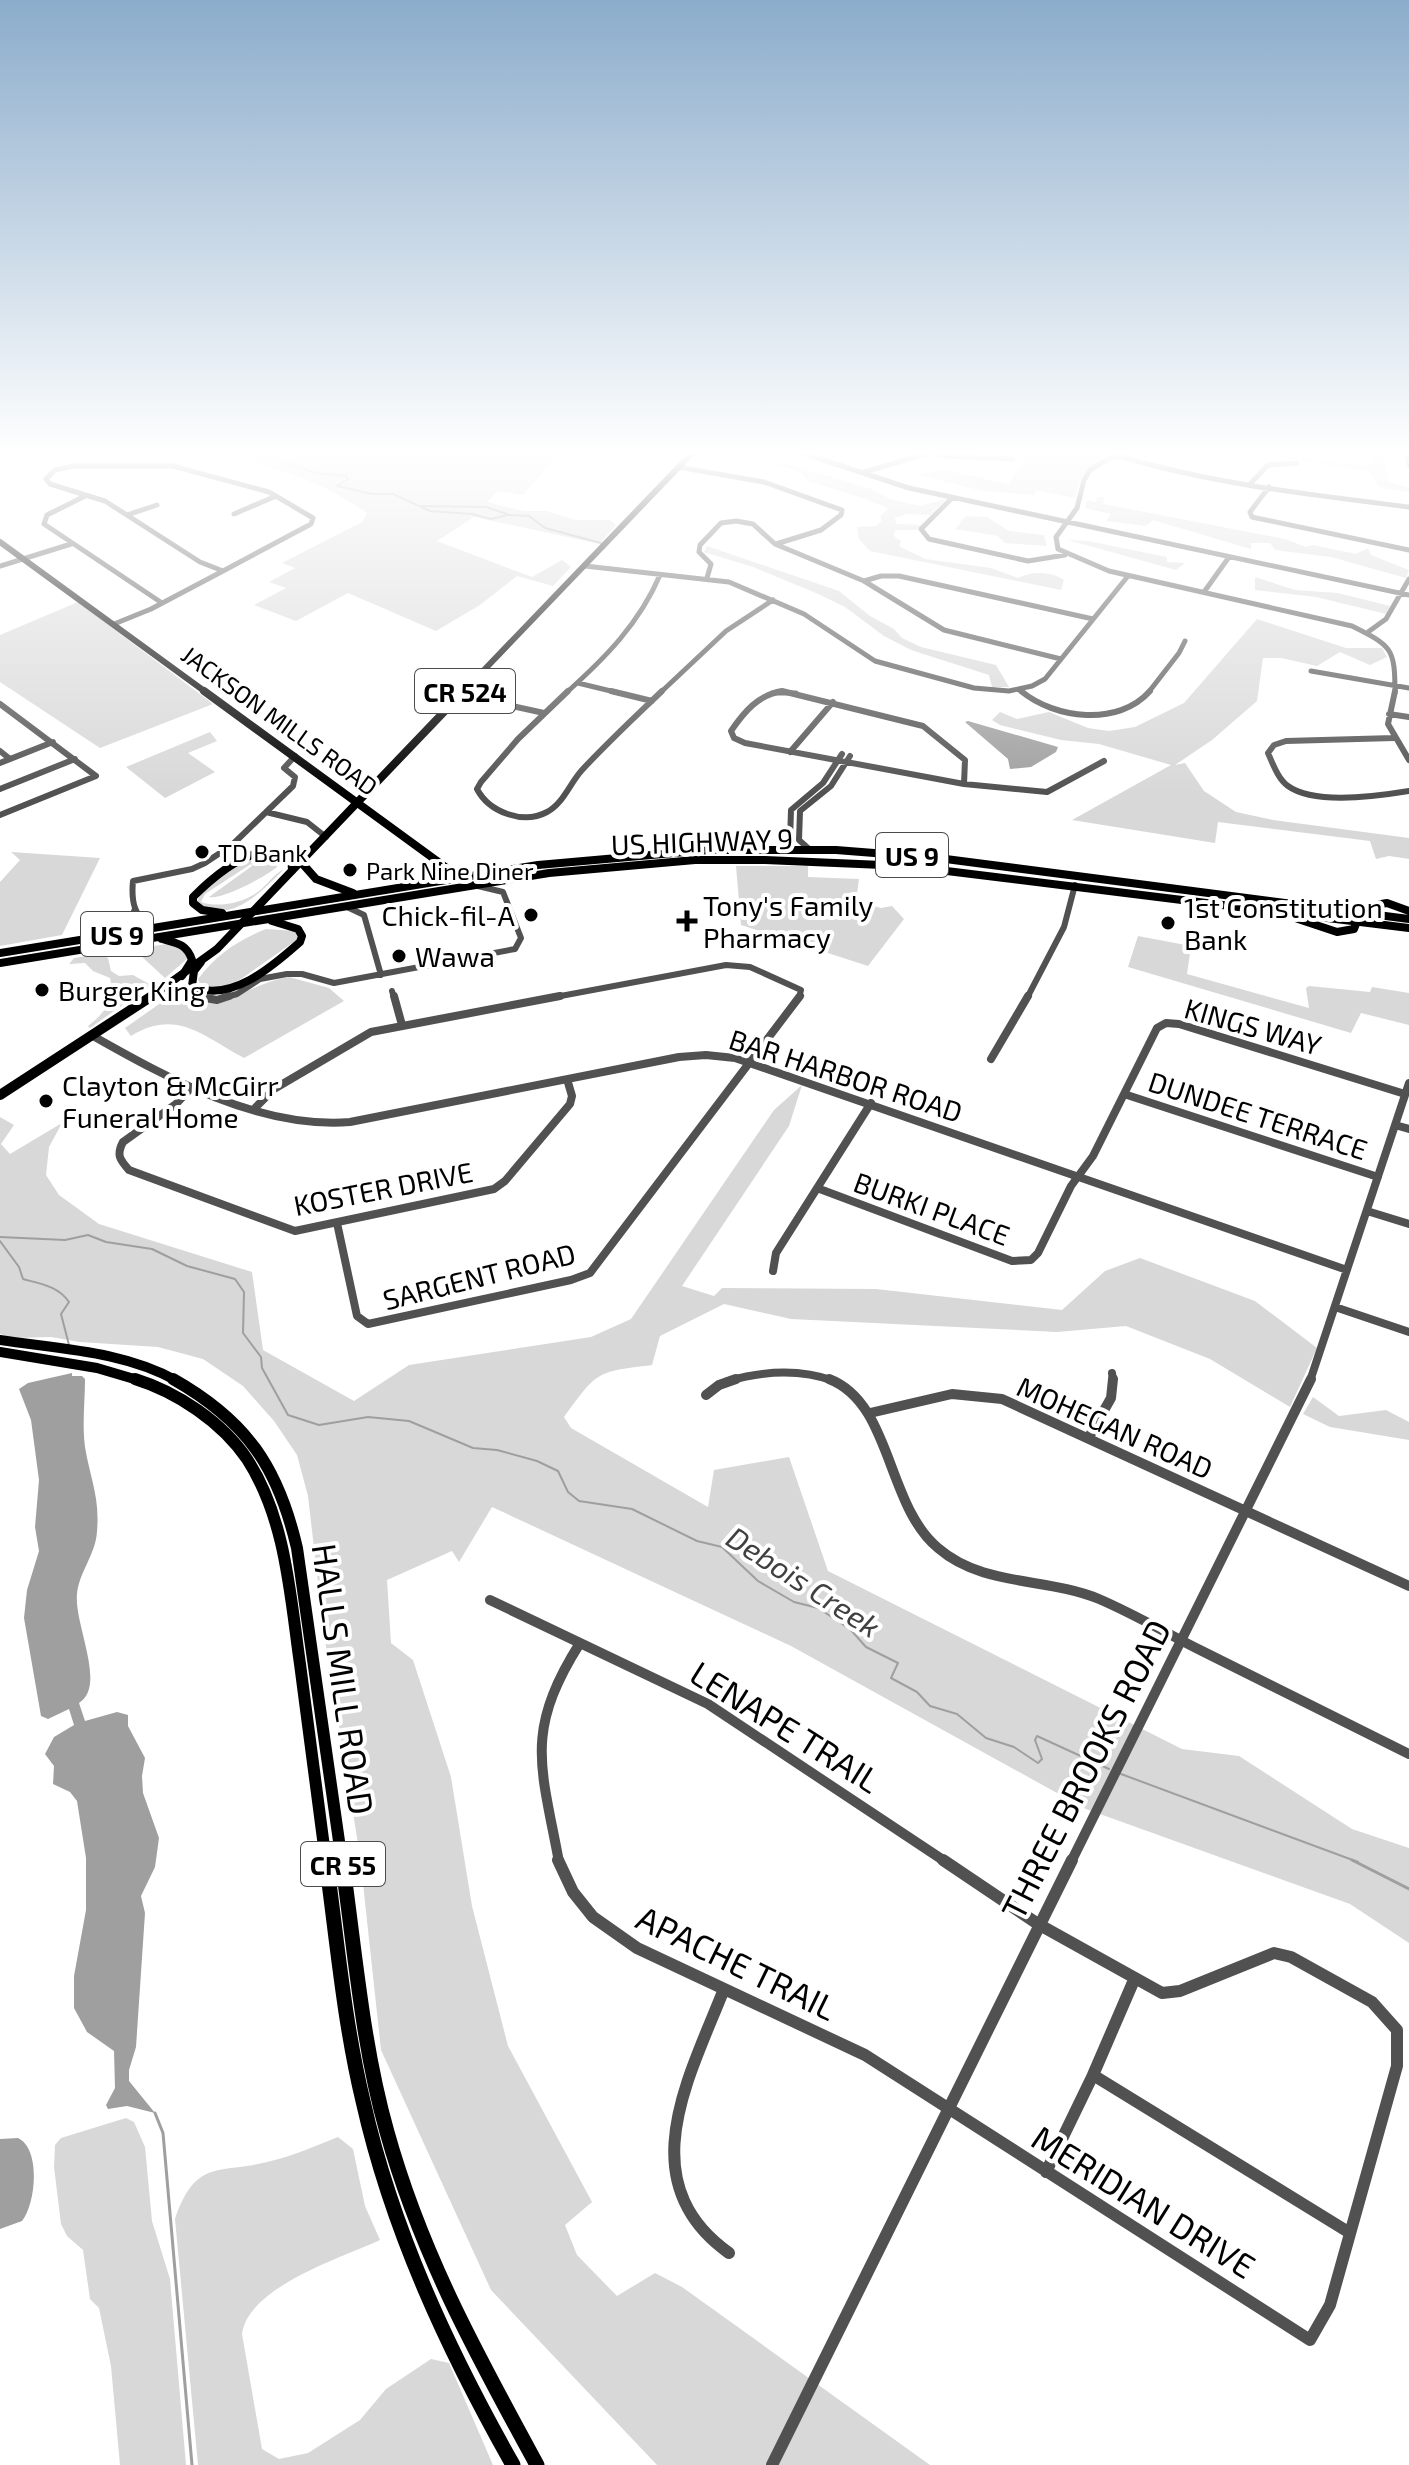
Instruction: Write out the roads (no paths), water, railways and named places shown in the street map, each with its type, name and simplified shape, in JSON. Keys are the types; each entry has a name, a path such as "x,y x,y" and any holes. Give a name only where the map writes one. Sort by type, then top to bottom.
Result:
{"highway":[{"name":"US HIGHWAY 9","path":"0,963 253,911 543,864 637,855 780,849 949,859 1409,919"},
{"path":"234,915 202,910 193,903 193,897 250,856 264,850 289,854 292,870"},
{"name":"US HIGHWAY 9","path":"0,953 120,933 154,933 241,924 517,878 644,863 777,858 903,864 1272,910 1337,932 1354,929 1357,921"},
{"path":"301,862 308,873 328,886 358,894"},
{"path":"1386,925 1368,914 1368,908 1377,903 1392,904 1409,911"},
{"path":"1340,910 1357,921 1409,928"},
{"path":"201,962 194,971 192,986 205,993 225,992 300,942 302,936 298,929 264,919"},
{"path":"154,933 189,950 192,960 179,979"}],"main road":[{"name":"JACKSON MILLS ROAD","path":"30,564 359,802 448,869 455,879"},
{"name":"CR 524","path":"0,1095 201,962 326,837 585,566"},
{"path":"340,789 357,790 375,785"},
{"path":"343,819 376,815"},
{"name":"HALLS MILL ROAD","path":"0,1340 62,1354"},
{"name":"HALLS MILL ROAD","path":"0,1352 62,1354 145,1366 203,1395 232,1418 253,1441 283,1492 299,1556 368,2041 386,2130 413,2213 451,2306 537,2465"},
{"name":"HALLS MILL ROAD","path":"78,1356 148,1382 198,1411 239,1449 261,1482 271,1506 285,1559 345,2001 369,2126 414,2268 461,2369 513,2465"}],"street":[{"path":"102,564 162,603"},
{"path":"205,564 223,571"},
{"path":"114,624 236,564"},
{"path":"707,578 711,564"},
{"path":"823,564 864,581 944,630 1061,659"},
{"path":"1092,564 1128,576 1338,622 1368,632 1384,642 1395,656 1395,687 1388,724 1409,760"},
{"path":"1204,592 1224,564"},
{"path":"1263,564 1409,595"},
{"path":"585,566 729,582 804,614 883,664 980,689 1019,689 1042,681 1128,576"},
{"path":"660,575 645,608 578,683 544,713 478,786 481,796 510,815 533,816 553,808 580,771 728,627 773,600"},
{"path":"864,581 881,576 899,576 1093,619"},
{"path":"1368,632 1386,619 1409,579"},
{"path":"1019,689 1036,703 1062,711 1091,714 1124,710 1141,700 1181,651 1185,641"},
{"path":"1311,671 1409,688"},
{"path":"578,683 652,701"},
{"path":"964,785 965,760 929,729 788,691 771,692 761,697 731,729 732,736 742,742 844,759 964,785 1047,792 1104,761"},
{"path":"461,695 544,713"},
{"path":"790,752 833,702"},
{"path":"0,704 96,776 0,815"},
{"path":"1389,714 1409,717"},
{"path":"1394,738 1286,741 1274,745 1268,753 1283,782 1303,793 1409,791"},
{"path":"0,763 53,742"},
{"path":"0,751 10,759"},
{"path":"120,933 132,922 135,911 133,881 203,865 232,845 293,786 296,779 284,768 295,756"},
{"path":"0,789 75,759"},
{"path":"780,849 790,840 793,808 823,783 844,759"},
{"path":"809,849 799,840 799,814 831,786 844,759"},
{"path":"290,771 289,765 302,762"},
{"path":"266,812 312,824 322,830 326,837"},
{"path":"312,824 343,819"},
{"path":"503,892 517,878"},
{"path":"473,885 503,892"},
{"path":"991,1059 1060,935 1072,907 1075,885"},
{"path":"154,995 180,994 203,1000 223,999 260,979 287,974 302,974 331,984 517,947 521,938 503,892"},
{"path":"364,915 378,900"},
{"path":"345,906 364,915 381,975"},
{"path":"135,911 140,921 154,933"},
{"name":"SARGENT ROAD","path":"337,1223 357,1316 368,1324 584,1276 597,1269 802,992 797,986 745,966 726,965 402,1025"},
{"path":"179,979 180,994"},
{"path":"255,1108 274,1089 362,1035 402,1025 392,991"},
{"name":"KINGS WAY","path":"1079,1175 1093,1156 1157,1028 1171,1023 1407,1088"},
{"name":"BAR HARBOR ROAD","path":"93,1036 165,1077 191,1088 297,1122 341,1124 691,1056 723,1056 871,1103 1347,1270"},
{"name":"KOSTER DRIVE","path":"191,1088 174,1106 124,1139 118,1153 124,1167 286,1230 337,1223 499,1187 570,1104 572,1096 567,1079"},
{"name":"THREE BROOKS ROAD","path":"772,2465 1315,1370 1407,1088"},
{"name":"DUNDEE TERRACE","path":"1124,1094 1378,1177"},
{"path":"773,1271 776,1253 871,1103"},
{"path":"1395,1125 1409,1129"},
{"name":"BURKI PLACE","path":"817,1188 1012,1261 1022,1262 1036,1256 1079,1175"},
{"path":"1367,1211 1409,1224"},
{"path":"1335,1307 1409,1332"},
{"path":"706,1395 716,1386 729,1381 799,1373 839,1385 870,1413 905,1509 923,1534 939,1549 990,1577 1084,1593 1409,1754"},
{"path":"1089,1437 1114,1395 1112,1373"},
{"name":"MOHEGAN ROAD","path":"870,1413 931,1395 969,1393 1011,1402 1409,1586"},
{"name":"LENAPE TRAIL","path":"490,1600 708,1704 1038,1924 1162,1993 1180,1991 1274,1953 1291,1957 1372,2002 1397,2030 1397,2066 1330,2305 1310,2340"},
{"name":"APACHE TRAIL","path":"580,1643 552,1691 540,1733 542,1777 559,1864 579,1900 610,1932 637,1948 865,2055 948,2109"},
{"path":"1046,2172 1134,1980"},
{"path":"724,1989 678,2099 671,2142 677,2178 696,2222 703,2233 729,2253"},
{"path":"1093,2075 1350,2233"},
{"name":"MERIDIAN DRIVE","path":"948,2109 1310,2340"}],"waterway":[{"name":"Debois Creek","path":"0,1237 65,1240 88,1235 106,1242 152,1249 187,1266 235,1279 244,1292 243,1333 261,1357 262,1368 288,1415 319,1425 368,1417 409,1421 473,1448 497,1450 537,1461 558,1471 568,1492 579,1501 632,1509 697,1541 722,1547 758,1581 794,1602 818,1608 850,1629 866,1647 898,1663 891,1678 917,1692 930,1706 957,1714 986,1738 1014,1747 1038,1763 1042,1759 1035,1740 1037,1736 1109,1769"},
{"path":"0,1241 19,1267 23,1279 54,1289 69,1302 61,1314 69,1345"},
{"name":"Debois Creek","path":"1121,1774 1358,1862"},
{"name":"Debois Creek","path":"1352,1860 1409,1889"},
{"path":"155,2113 163,2133 192,2465"}],"place":[{"name":"TD Bank","path":"202,852"},
{"name":"Park Nine Diner","path":"350,870"},
{"name":"Chick-fil-A","path":"531,915"},
{"name":"Tony's Family Pharmacy","path":"687,921"},
{"name":"1st Constitution Bank","path":"1168,923"},
{"name":"Wawa","path":"399,956"},
{"name":"Burger King","path":"42,990"},
{"name":"Clayton & McGirr Funeral Home","path":"46,1101"}]}
